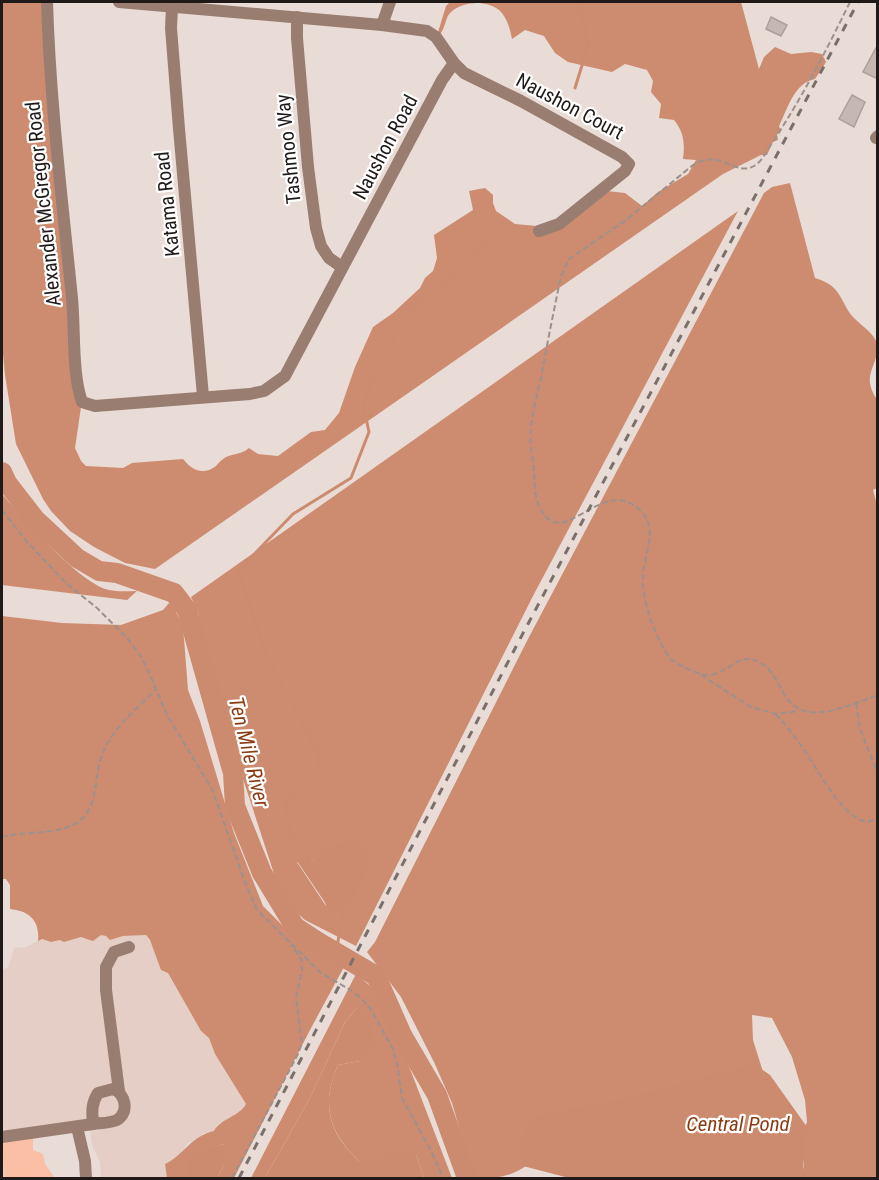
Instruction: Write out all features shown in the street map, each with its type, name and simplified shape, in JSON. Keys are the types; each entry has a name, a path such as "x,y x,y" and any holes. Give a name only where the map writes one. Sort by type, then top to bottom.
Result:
{"street":[{"name":"Alexander McGregor Road","path":"47,2 52,94 74,317 78,391 82,402"},
{"path":"119,2 427,31 436,37 454,63"},
{"path":"382,25 390,2"},
{"name":"Katama Road","path":"172,7 171,28 177,106 203,396"},
{"name":"Tashmoo Way","path":"297,17 308,167 316,228 321,246 328,258 342,267"},
{"name":"Naushon Road","path":"82,402 95,406 250,394 264,391 285,376 442,80 454,63"},
{"name":"Naushon Court","path":"454,63 464,72 560,122 622,157 629,164 625,171 559,224 539,231"},
{"path":"2,1137 117,1120 122,1115 124,1103 119,1091 106,990 106,968 114,952 129,947"},
{"path":"93,1124 91,1110 98,1093 105,1090 119,1091"},
{"path":"77,1127 85,1161 86,1179"}],"path":[{"path":"850,2 787,121 759,162 752,167 739,168 716,159 704,159 693,165 626,220 568,259 561,276 530,429 537,501 544,519 554,524 565,523 601,503 613,501 628,503 639,509 646,518 651,531 642,577 646,602 664,651 675,662 698,673 751,707 776,714 801,711 818,713 878,695"},
{"path":"2,510 20,534 66,583 97,608 127,638 148,670 179,737 199,764 212,789 257,910 321,973 355,994 370,1008 392,1047 397,1063 402,1098 431,1151 443,1179"},
{"path":"698,673 710,675 743,659 753,659 767,666 785,696 793,706 801,711"},
{"path":"2,837 55,830 76,824 87,811 96,792 100,759 111,736 156,689"},
{"path":"856,703 860,729 878,774"},
{"path":"776,714 850,815 866,822 878,817"},
{"path":"232,1179 302,1043 296,999 302,970 301,958 289,943"}],"shaded area":[{"path":"2,2 46,2 81,407 75,448 86,466 123,468 132,463 183,459 194,469 207,471 226,457 249,448 258,454 278,456 311,432 325,430 339,413 355,367 373,327 393,313 420,288 425,278 433,271 437,258 434,235 473,210 469,191 485,188 493,195 496,211 515,224 537,226 547,233 607,191 625,193 642,206 658,192 688,174 696,160 683,159 683,138 674,120 659,118 661,104 651,92 653,81 647,70 625,64 612,72 568,62 555,53 544,36 525,30 512,39 508,23 502,13 482,3 456,8 447,17 436,39 446,6 450,2 741,2 759,69 764,57 775,47 791,54 811,52 822,54 826,62 815,79 808,81 792,97 779,126 781,132 777,134 778,140 773,142 767,155 761,155 723,174 155,569 125,563 70,531 43,499 16,444 2,344"},
{"path":"790,183 815,278 837,291 851,314 871,333 877,344 870,384 878,401 877,488 873,490 878,509 877,1178 802,1178 804,1163 799,1140 807,1122 805,1100 792,1057 772,1018 752,1015 753,1040 764,1075 538,1158 508,1175 474,1178 452,1103 434,1062 401,997 367,952 375,942 528,639 764,193 772,187"},
{"path":"738,211 534,594 356,946 305,920 290,906 278,886 217,699 198,612 191,597","holes":["316,860 326,906 297,862"]},
{"path":"2,494 52,549 83,576 109,590 137,591 127,600 2,585"},
{"path":"169,603 173,606 183,626 188,690 200,721 234,833 263,906 309,947 344,967 234,1178 217,1178 224,1165 223,1144 187,1162 186,1178 167,1178 165,1164 193,1141 214,1131 246,1104 215,1054 209,1038 201,1031 168,973 161,970 150,940 146,935 123,936 110,940 101,935 93,941 81,937 64,942 42,939 38,941 37,927 32,918 28,914 10,909 10,885 6,879 2,879 2,616 62,623 121,625 163,610"},
{"path":"101,935 106,935 110,940 123,936 146,935 246,1104 243,1110 217,1125 215,1131 204,1133 195,1141 188,1143 181,1154 165,1164 167,1178 101,1178 100,1162 92,1144 90,1128 2,1143 2,970 8,968 14,948 26,947 42,939 64,942"},
{"path":"356,974 369,985 392,1022 452,1178 424,1178 416,1155 380,1161 359,1161 340,1139 330,1117 330,1092 338,1065 360,1061 357,1008 345,1022 310,1098 265,1178 251,1178"},
{"path":"33,1136 33,1150 43,1154 45,1164 55,1178 5,1178 2,1143"},
{"path":"2,1143 5,1178 2,1178"}],"water":[{"path":"351,840 368,849 367,872 350,906 336,912 330,910 297,861 316,860 331,846"},
{"path":"357,1008 360,1009 370,1028 376,1047 360,1061 338,1065 333,1079 329,1105 334,1129 340,1140 359,1161 380,1161 395,1150 416,1155 424,1178 265,1178 310,1098 345,1022"},
{"name":"Central Pond","path":"754,1064 770,1075 807,1127 803,1168 808,1178 569,1178 523,1166 517,1150 532,1116 626,1098"},
{"path":"224,1144 224,1165 217,1178 186,1178 186,1162 202,1151"}],"building":[{"path":"771,17 787,25 781,36 766,29"},
{"path":"878,44 878,79 863,72"},
{"path":"852,95 865,102 854,127 839,119"}],"waterway":[{"path":"575,88 588,46 579,2"},
{"path":"310,862 291,836 285,799 317,784 318,753 266,654 239,570 293,514 351,478 369,432 363,404 377,369 412,306 463,269 503,220"},
{"name":"Ten Mile River","path":"2,472 7,483 35,519 77,558 99,571 117,573 174,593 187,610 233,773 235,806 262,873 295,927 376,976 402,1035 437,1095 467,1178"},
{"path":"336,952 344,908 342,906"}],"railway":[{"path":"239,1178 520,639 858,2"}]}
